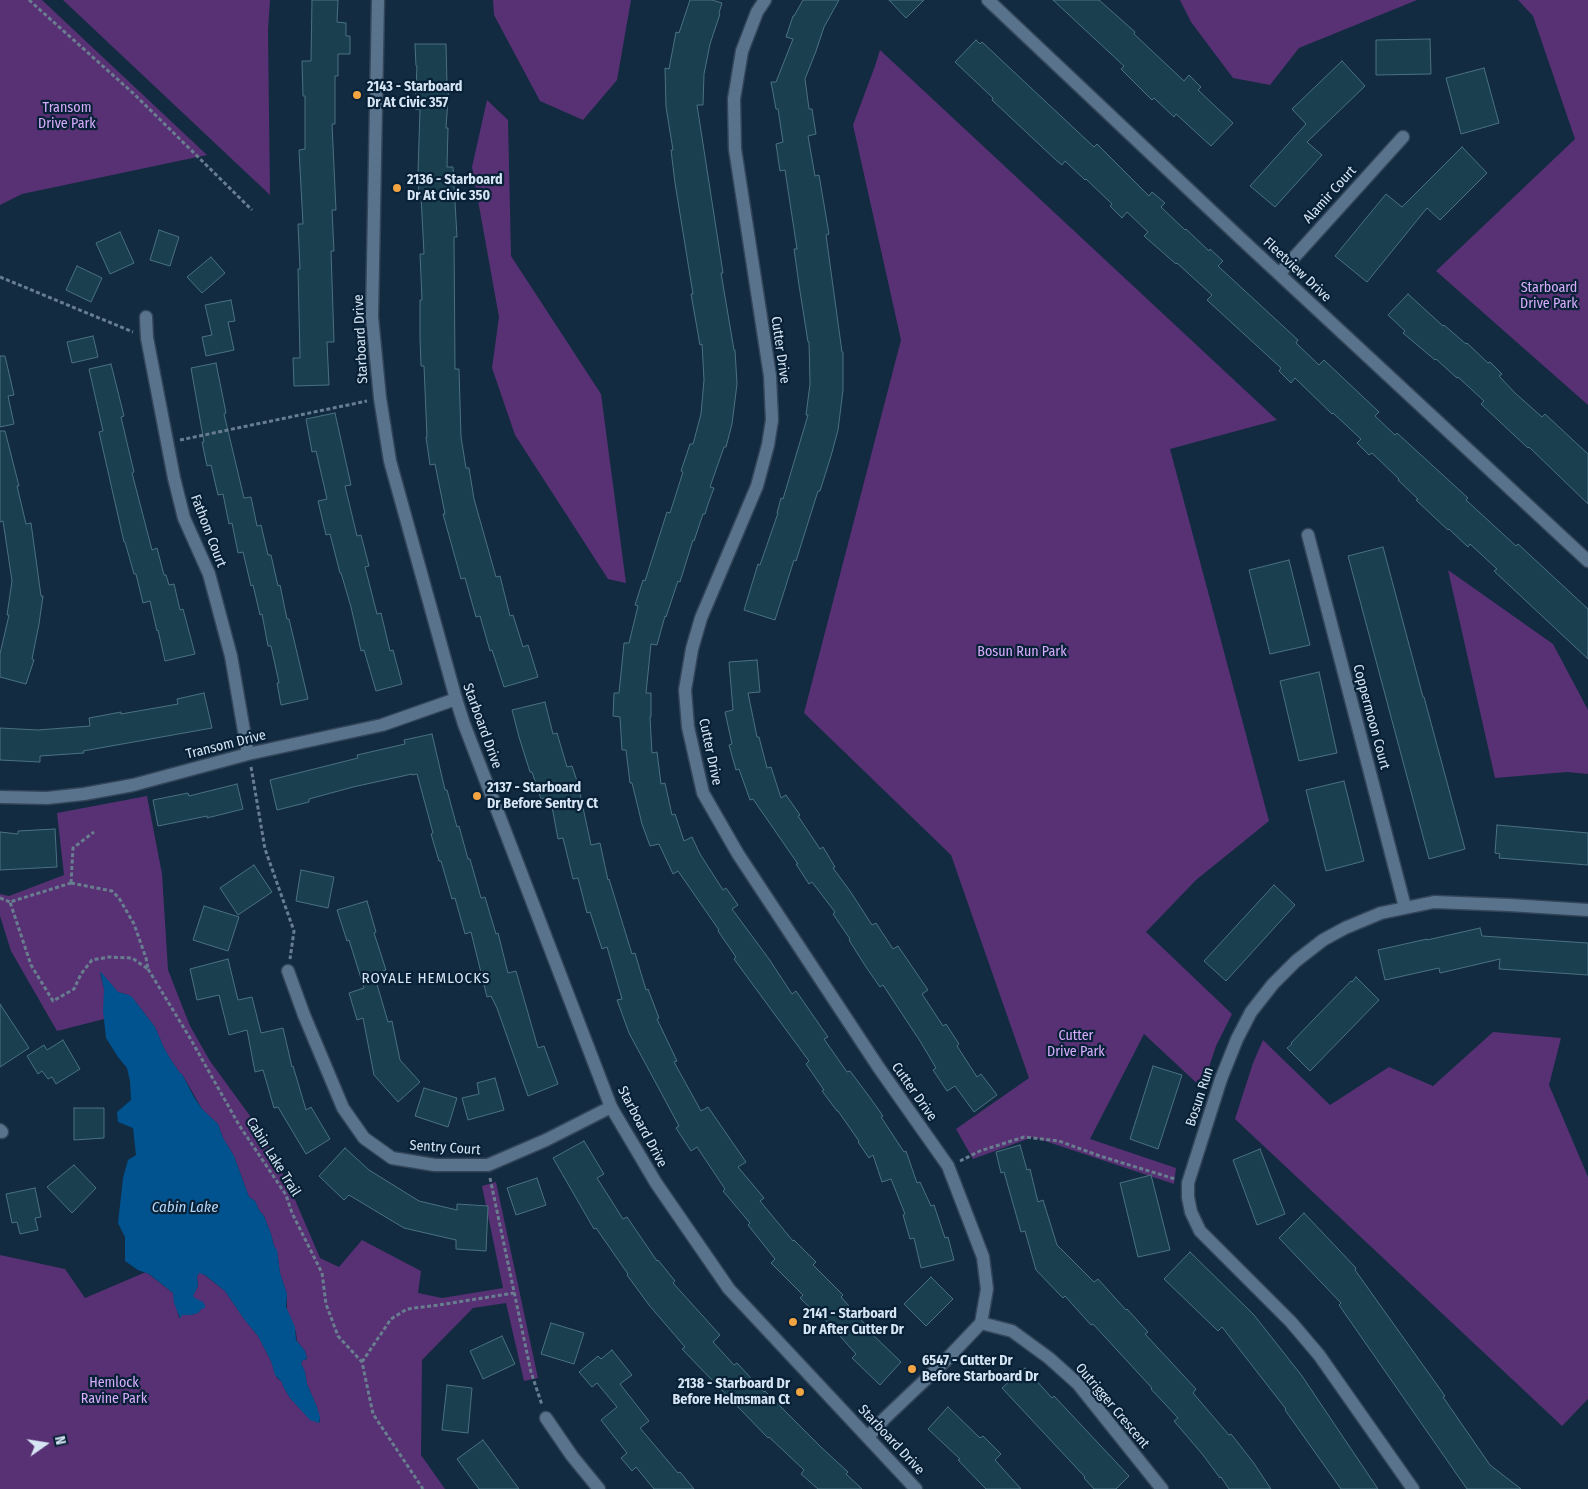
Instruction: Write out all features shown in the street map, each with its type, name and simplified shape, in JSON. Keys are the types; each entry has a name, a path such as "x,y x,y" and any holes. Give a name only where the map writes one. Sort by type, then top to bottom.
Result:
{"street":[{"name":"Starboard Drive","path":"378,0 372,316 380,398 390,461 456,699 612,1107 656,1183 729,1289 916,1489"},
{"name":"Cutter Drive","path":"765,0 757,12 742,51 734,99 734,149 770,376 772,420 768,445 756,486 701,618 692,649 685,690 688,727 703,793 738,854 879,1068 948,1166 983,1257 987,1289 981,1323"},
{"name":"Fleetview Drive","path":"988,0 1588,561"},
{"name":"Alamir Court","path":"1279,274 1403,137"},
{"name":"Fathom Court","path":"146,317 147,338 174,478 184,518 209,574 231,656 248,754"},
{"name":"Coppermoon Court","path":"1308,535 1405,907"},
{"name":"Transom Drive","path":"0,797 47,798 84,794 133,785 248,754 382,725 456,699"},
{"name":"Bosun Run","path":"1413,1489 1319,1355 1291,1322 1200,1232 1188,1197 1188,1183 1221,1079 1251,1012 1273,984 1296,961 1323,940 1380,913 1434,902 1588,910"},
{"name":"Sentry Court","path":"288,971 310,1032 343,1108 364,1138 392,1158 435,1165 488,1165 546,1140 612,1107"},
{"path":"868,1437 981,1323"},
{"name":"Outrigger Crescent","path":"981,1323 1012,1331 1049,1358 1078,1384 1162,1489"},
{"path":"546,1418 572,1456 599,1489"}],"path":[{"path":"29,0 134,94 252,210"},
{"path":"0,277 147,338"},
{"path":"167,443 380,398"},
{"path":"248,754 265,849 294,931 288,971"},
{"path":"71,884 73,848 94,832"},
{"name":"Cabin Lake Trail","path":"10,902 71,884 112,891 119,898 134,924 148,969 195,1046 239,1125 286,1195 292,1213 322,1273 326,1304 338,1336 362,1362"},
{"path":"0,898 10,902 31,965 53,1000 74,989 81,974 92,960 109,957 132,958 148,969"},
{"path":"948,1166 980,1151 1024,1137 1059,1140 1100,1156 1188,1183"},
{"path":"488,1165 531,1372 546,1418"},
{"path":"423,1489 373,1414 362,1362 391,1319 407,1309 514,1293"}],"green space":[{"name":"Transom Drive Park","path":"0,0 42,0 207,155 22,194 0,205"},
{"path":"63,0 270,0 268,30 270,195"},
{"path":"493,0 631,0 617,80 583,120 540,101 494,15"},
{"path":"1180,0 1417,0 1299,48 1270,85 1233,78 1191,22"},
{"name":"Starboard Drive Park","path":"1518,0 1588,0 1588,405 1436,271 1575,139 1533,16"},
{"name":"Bosun Run Park","path":"880,50 1277,420 1170,449 1269,821 1196,880 1146,932 1232,1014 1216,1046 1202,1088 1144,1034 1090,1139 1176,1168 1174,1184 1033,1137 973,1159 956,1129 1029,1078 951,855 804,713 901,340 853,125"},
{"path":"487,100 508,120 511,256 601,394 626,583 608,579 515,435 492,368 499,317 472,167"},
{"path":"1448,570 1553,644 1588,710 1588,774 1567,772 1495,778"},
{"name":"Hemlock Ravine Park","path":"147,796 162,874 168,970 190,1026 210,1061 261,1131 290,1188 320,1258 339,1267 362,1240 421,1271 418,1293 442,1298 503,1288 482,1186 496,1182 538,1378 524,1381 506,1303 473,1308 422,1360 421,1455 445,1489 0,1489 0,1255 65,1269 85,1298 146,1272 173,1293 179,1318 182,1315 198,1313 201,1309 193,1296 198,1286 197,1276 199,1273 202,1273 225,1291 258,1336 271,1361 277,1378 282,1382 290,1398 307,1416 319,1423 320,1421 317,1407 307,1384 301,1363 307,1359 305,1351 297,1341 296,1332 287,1310 287,1294 271,1234 264,1216 255,1201 249,1197 234,1156 223,1138 218,1124 202,1109 182,1074 164,1048 155,1027 135,1001 129,995 118,992 102,974 100,973 104,989 104,1019 57,1031 11,951 0,916 0,894 9,896 64,875 57,813"},
{"path":"1493,1032 1561,1038 1549,1085 1588,1177 1588,1399 1562,1426 1235,1119 1253,1063 1263,1040 1330,1105 1389,1067 1433,1086"}],"water":[{"name":"Cabin Lake","path":"100,971 118,992 132,997 155,1027 164,1048 182,1074 194,1097 202,1109 218,1124 223,1138 234,1156 249,1197 255,1201 264,1216 277,1250 280,1273 287,1294 286,1307 295,1327 296,1340 305,1351 307,1359 301,1363 320,1417 319,1423 310,1420 290,1398 282,1382 275,1375 271,1361 258,1336 225,1291 205,1275 199,1273 197,1276 198,1286 193,1296 203,1302 205,1308 201,1309 198,1313 182,1315 180,1318 174,1303 173,1293 149,1274 138,1270 125,1261 125,1237 118,1223 123,1178 128,1160 136,1155 133,1128 118,1122 117,1112 131,1100 130,1081 127,1068 106,1038 103,1011 104,989"}],"building":[{"path":"312,0 338,0 337,22 346,23 346,36 350,36 350,54 338,54 338,76 335,76 335,124 332,124 336,210 332,210 334,251 331,251 334,342 327,342 329,385 294,386 293,358 300,358 298,224 303,224 299,150 305,149 305,96 303,96 302,61 311,61"},
{"path":"690,0 712,0 722,3 710,44 704,74 703,105 697,105 723,273 721,273 735,350 737,384 732,424 726,447 724,447 710,487 714,488 693,540 680,582 678,581 665,616 657,645 651,644 646,693 651,693 652,753 657,752 661,784 665,783 672,815 675,814 684,841 692,837 700,854 723,890 726,888 738,905 732,909 792,994 796,991 828,1037 824,1039 847,1072 850,1071 871,1099 904,1152 906,1151 917,1183 920,1182 931,1206 934,1205 945,1238 948,1237 954,1260 921,1268 914,1238 910,1239 903,1215 905,1214 891,1179 882,1182 873,1155 869,1158 838,1111 822,1091 824,1090 806,1064 809,1061 734,959 736,957 719,930 678,871 673,874 659,844 650,846 642,824 632,783 630,783 626,750 622,750 620,717 613,716 614,693 619,693 624,643 629,643 638,606 635,605 643,580 645,581 667,512 670,513 683,472 681,471 690,444 693,444 701,414 704,380 702,344 700,345 691,294 693,294 675,183 671,150 673,150 666,107 665,68 669,69 676,32 679,33"},
{"path":"803,0 839,0 824,27 805,79 809,109 812,109 816,134 808,136 815,176 819,175 829,234 826,235 843,352 843,390 838,430 831,456 775,620 744,610 758,564 760,565 778,513 781,498 783,499 808,415 806,415 810,384 809,342 799,285 794,249 797,249 785,170 780,171 776,144 783,142 778,109 776,109 771,82 776,82 793,39 786,37 793,16"},
{"path":"889,0 924,0 906,18"},
{"path":"1053,0 1099,0 1135,32 1134,34 1184,81 1189,75 1201,87 1198,90 1233,123 1211,146 1176,114 1174,117 1154,98 1152,100 1121,69 1124,66"},
{"path":"1430,39 1431,74 1376,75 1376,40"},
{"path":"976,40 980,44 982,42 1094,147 1097,144 1149,196 1152,192 1165,203 1161,207 1209,251 1210,249 1223,261 1218,266 1298,340 1296,343 1319,365 1324,360 1379,412 1375,416 1395,435 1397,433 1468,498 1466,500 1516,546 1518,544 1588,609 1588,659 1494,571 1497,569 1470,544 1468,547 1448,530 1416,500 1418,499 1372,453 1369,455 1357,443 1361,439 1295,378 1291,383 1279,371 1281,368 1207,300 1212,295 1144,236 1148,232 1127,212 1122,218 1110,206 1112,204 1086,179 1065,161 1062,165 1057,161 992,100 993,98 955,62"},
{"path":"415,44 446,44 447,84 449,84 446,128 448,128 447,167 453,167 457,237 454,237 455,369 459,369 461,437 466,468 469,468 474,499 496,577 500,576 510,616 513,615 523,647 528,645 538,677 504,687 492,650 490,651 480,616 476,617 465,578 461,579 443,514 445,514 435,464 430,465 426,437 424,366 421,366 420,338 420,300 422,300 420,254 424,254 418,172 420,110 415,109 417,66"},
{"path":"1342,61 1365,86 1307,142 1322,155 1275,207 1250,186 1306,124 1292,109"},
{"path":"1484,68 1499,123 1461,134 1446,78"},
{"path":"1462,147 1487,173 1440,220 1427,208 1367,282 1335,256 1386,194 1402,207"},
{"path":"159,230 179,237 170,266 150,260"},
{"path":"120,232 134,263 110,274 96,243"},
{"path":"211,257 225,273 202,293 187,277"},
{"path":"77,266 102,278 91,302 66,290"},
{"path":"1408,294 1443,326 1467,343 1488,363 1490,362 1502,374 1499,376 1515,393 1542,417 1545,414 1588,454 1588,504 1481,404 1484,401 1458,377 1403,333 1405,331 1388,315"},
{"path":"231,300 235,321 228,322 234,350 206,356 202,337 212,335 205,305"},
{"path":"93,336 98,357 72,363 67,342"},
{"path":"0,356 5,356 14,395 8,396 14,424 0,427"},
{"path":"216,363 226,413 224,414 244,498 251,497 257,526 261,525 268,555 271,555 287,619 289,619 308,699 281,705 277,683 279,683 271,646 268,646 262,614 260,615 253,585 251,586 243,552 238,553 232,523 229,524 223,494 218,495 211,465 207,466 191,368"},
{"path":"111,364 124,416 121,417 134,472 132,473 152,550 157,548 164,575 166,575 169,585 174,584 180,610 183,609 195,654 165,661 150,601 143,603 136,574 134,574 124,542 99,432 103,431 89,369"},
{"path":"335,413 351,485 345,486 357,536 361,535 369,566 365,567 377,614 381,613 390,651 393,650 402,684 376,691 364,650 361,651 351,607 330,534 326,535 318,501 327,499 316,451 312,452 306,419"},
{"path":"0,431 5,431 19,486 17,486 26,524 31,523 41,596 43,596 32,659 34,660 26,684 0,677 0,654 9,615 7,615 12,581 3,521 0,522"},
{"path":"1383,547 1465,849 1429,859 1348,556"},
{"path":"1289,560 1310,645 1270,654 1249,570"},
{"path":"757,660 760,692 748,693 757,737 759,737 767,768 771,767 781,798 786,795 820,849 823,847 835,867 833,868 872,925 876,923 893,949 898,946 928,990 922,994 943,1026 946,1024 959,1044 957,1046 977,1077 981,1074 997,1095 974,1112 955,1086 947,1091 933,1070 936,1068 920,1041 883,985 880,987 866,967 833,914 835,912 812,882 809,884 796,864 798,864 753,799 750,800 739,769 736,770 729,745 732,744 725,712 733,710 729,662"},
{"path":"1319,672 1337,753 1299,761 1280,681"},
{"path":"204,693 212,728 83,751 84,753 40,756 40,762 0,760 0,728 38,730 90,726 89,718 178,704 177,699"},
{"path":"545,702 553,734 557,733 567,767 572,766 578,784 591,845 600,843 608,880 632,954 635,953 646,990 648,989 659,1018 657,1019 677,1061 674,1062 701,1111 708,1107 746,1162 738,1167 764,1198 760,1201 793,1241 816,1262 813,1265 843,1295 841,1297 871,1333 901,1362 880,1385 852,1358 856,1354 822,1316 821,1318 800,1298 803,1295 771,1263 775,1259 748,1225 750,1223 723,1191 725,1189 697,1147 691,1151 676,1128 679,1126 629,1033 617,1000 622,999 607,947 602,949 590,912 587,913 578,878 573,879 563,838 558,839 550,796 541,799 532,772 530,772 512,710"},
{"path":"432,734 445,790 447,790 457,827 459,826 468,859 470,859 481,898 485,897 496,934 498,933 508,973 516,971 538,1048 544,1046 558,1084 528,1096 497,1008 491,996 487,997 471,932 465,934 455,898 452,899 431,834 433,833 417,774 353,787 309,799 309,802 277,810 270,780 358,758 357,755 405,744 404,740"},
{"path":"1344,781 1364,861 1326,871 1306,790"},
{"path":"237,784 243,809 207,818 207,816 158,826 153,800 188,793 189,796"},
{"path":"1497,825 1588,833 1588,865 1499,858 1500,854 1495,853"},
{"path":"55,829 57,867 0,870 0,832 18,834 18,831"},
{"path":"254,865 272,892 238,915 220,888"},
{"path":"301,870 334,877 328,908 296,901"},
{"path":"1274,885 1295,905 1226,981 1204,961"},
{"path":"367,901 376,932 374,933 386,970 374,974 388,1022 392,1021 400,1060 420,1082 398,1102 374,1075 363,1018 357,1020 349,993 364,988 349,940 347,941 337,910"},
{"path":"204,906 239,917 228,951 193,940"},
{"path":"1480,928 1482,936 1588,943 1588,975 1499,969 1500,959 1440,973 1439,968 1385,980 1378,950"},
{"path":"228,959 238,1000 252,997 261,1033 283,1028 292,1067 306,1110 311,1107 330,1139 306,1154 278,1107 274,1108 263,1070 255,1072 247,1030 229,1035 219,995 197,1000 190,969"},
{"path":"1356,977 1379,1000 1310,1071 1287,1048"},
{"path":"0,1004 29,1048 0,1067"},
{"path":"63,1040 80,1069 56,1084 52,1077 48,1079 42,1071 38,1074 27,1056 44,1045 47,1050"},
{"path":"1153,1066 1182,1075 1158,1149 1130,1139"},
{"path":"495,1078 504,1110 468,1120 462,1098 479,1094 477,1083"},
{"path":"424,1088 457,1098 448,1127 415,1116"},
{"path":"74,1108 104,1108 104,1138 74,1140"},
{"path":"584,1141 604,1174 597,1178 623,1219 627,1217 657,1261 675,1281 673,1283 720,1335 713,1342 734,1365 737,1363 764,1392 848,1472 846,1474 862,1489 818,1489 801,1474 804,1470 768,1438 682,1349 685,1347 649,1305 596,1228 594,1229 553,1158"},
{"path":"1020,1145 1027,1170 1030,1169 1038,1202 1043,1200 1057,1245 1094,1282 1098,1279 1148,1332 1145,1334 1196,1389 1193,1393 1229,1435 1231,1434 1271,1489 1229,1489 1174,1421 1178,1418 1152,1388 1093,1324 1091,1325 1065,1296 1063,1298 1036,1270 1025,1231 1021,1232 1004,1172 1001,1173 996,1152"},
{"path":"345,1148 369,1170 419,1201 457,1210 457,1204 488,1206 486,1251 456,1249 456,1240 404,1228 349,1195 344,1200 319,1176"},
{"path":"1260,1149 1285,1214 1257,1225 1233,1160"},
{"path":"74,1165 96,1188 72,1213 47,1187"},
{"path":"1151,1175 1170,1250 1138,1257 1120,1183"},
{"path":"537,1178 546,1205 516,1215 507,1188"},
{"path":"35,1188 41,1217 35,1218 38,1230 20,1234 17,1222 12,1223 6,1194"},
{"path":"1304,1213 1356,1268 1355,1270 1445,1396 1443,1397 1490,1465 1521,1489 1467,1489 1339,1305 1341,1303 1279,1238"},
{"path":"1190,1252 1254,1315 1302,1376 1378,1489 1341,1489 1286,1409 1222,1327 1218,1331 1164,1279"},
{"path":"931,1277 953,1299 926,1326 904,1304"},
{"path":"551,1323 584,1333 574,1364 541,1354"},
{"path":"502,1336 515,1364 483,1379 470,1351"},
{"path":"612,1350 632,1375 620,1384 649,1421 640,1428 694,1489 654,1489 636,1467 632,1471 621,1458 627,1453 601,1420 617,1407 597,1383 592,1387 579,1372 598,1356 601,1359"},
{"path":"1025,1368 1129,1476 1116,1489 1094,1489 1002,1388"},
{"path":"447,1385 472,1388 468,1433 442,1430"},
{"path":"948,1407 980,1438 983,1436 1001,1454 995,1460 1021,1489 986,1489 958,1460 960,1459 928,1429"},
{"path":"483,1440 519,1489 479,1489 457,1459"}],"place":[{"name":"2143 - Starboard Dr At Civic 357","path":"357,95"},
{"name":"2136 - Starboard Dr At Civic 350","path":"397,188"},
{"name":"2137 - Starboard Dr Before Sentry Ct","path":"477,796"},
{"name":"2141 - Starboard Dr After Cutter Dr","path":"793,1322"},
{"name":"6547 - Cutter Dr Before Starboard Dr","path":"912,1369"},
{"name":"2138 - Starboard Dr Before Helmsman Ct","path":"800,1392"}],"district":[{"name":"ROYALE HEMLOCKS","path":"426,979"}],"park label":[{"name":"Cutter Drive Park","path":"1076,1044"}]}
